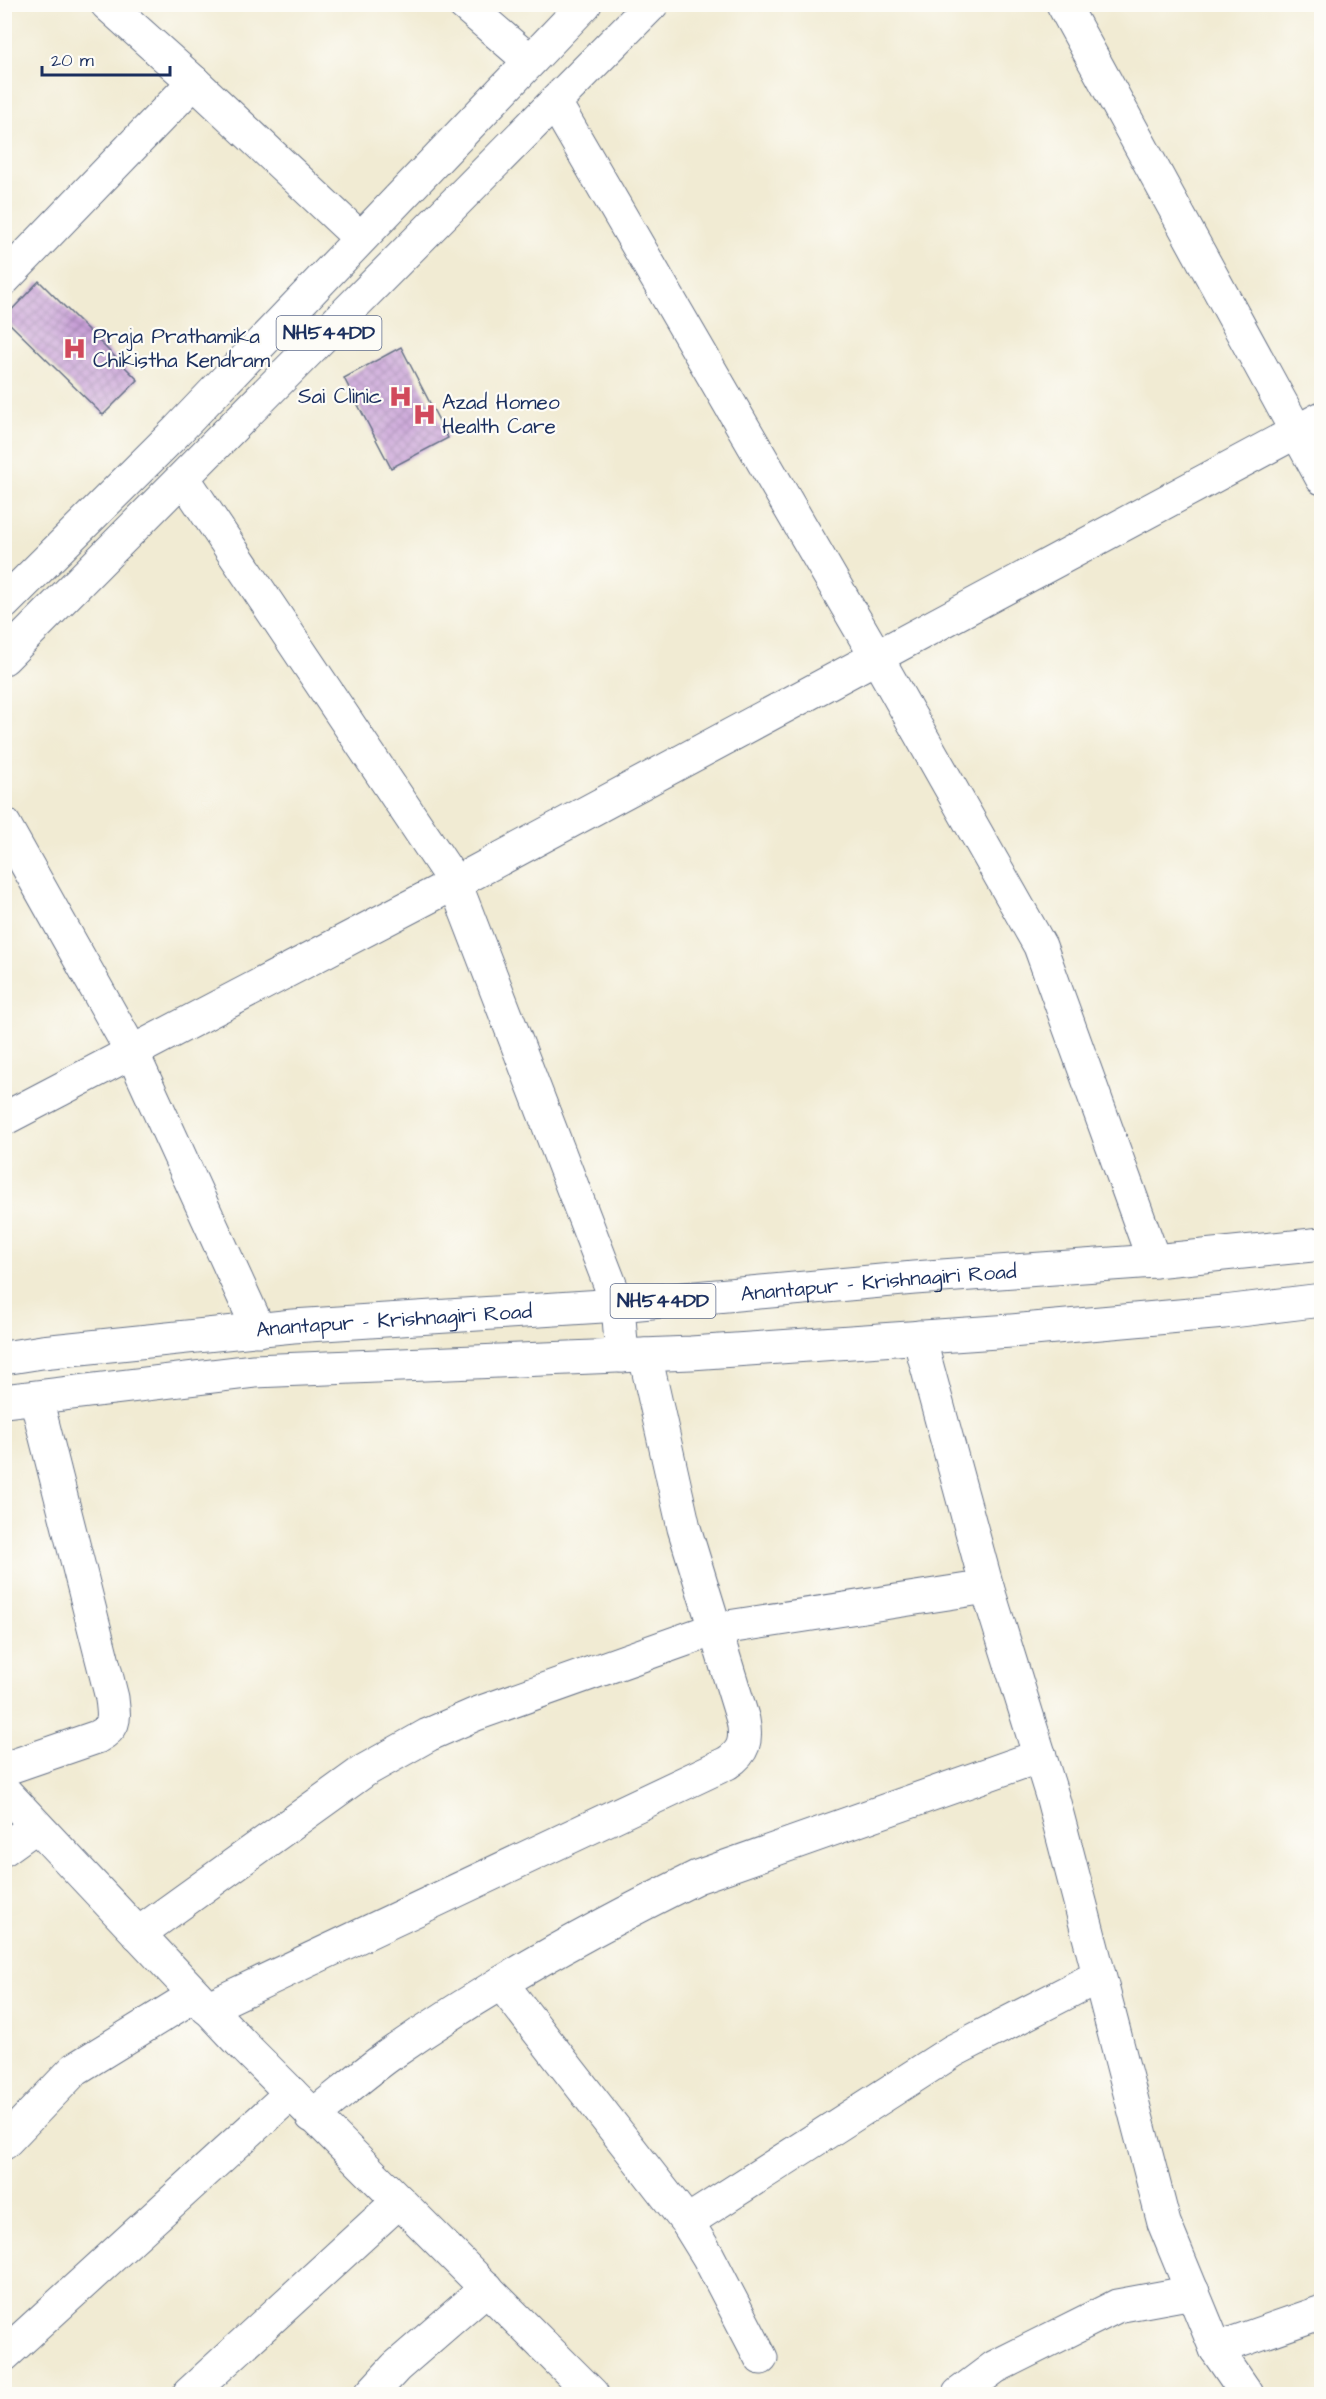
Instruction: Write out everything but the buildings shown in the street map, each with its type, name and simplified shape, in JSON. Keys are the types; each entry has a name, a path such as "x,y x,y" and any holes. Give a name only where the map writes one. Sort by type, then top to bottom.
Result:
{"main road":[{"path":"107,4 194,82 360,238"},
{"path":"464,4 530,61"},
{"name":"NH544DD","path":"4,603 176,432 585,4"},
{"name":"NH544DD","path":"4,658 184,479 652,4"},
{"path":"1063,4 1309,424 1322,478"},
{"path":"4,279 194,82"},
{"path":"555,103 876,656 1040,946 1154,1261"},
{"path":"4,1119 455,883 1309,424"},
{"path":"4,2144 75,2069 201,2002 736,1757 745,1745 746,1734 618,1305 455,883 184,479"},
{"path":"4,824 132,1052 259,1330"},
{"name":"Anantapur - Krishnagiri Road","path":"4,1358 42,1352 259,1330 618,1305 914,1278 1154,1261 1322,1244"},
{"name":"Anantapur - Krishnagiri Road","path":"20,1400 254,1371 634,1356 919,1337 1224,1312 1322,1300"},
{"path":"919,1337 987,1587 1053,1799 1164,2223 1216,2349 1238,2391"},
{"path":"4,1769 97,1737 111,1728 114,1717 112,1698 20,1400"},
{"path":"138,1934 364,1770 476,1714 715,1629 987,1587"},
{"path":"4,2355 302,2104 386,2058 501,1983 697,1877 1040,1756"},
{"path":"4,1791 201,2002 592,2394"},
{"path":"4,1849 36,1826"},
{"path":"687,2222 953,2051 1099,1976"},
{"path":"501,1983 687,2222 708,2256 761,2358"},
{"path":"189,2394 399,2201"},
{"path":"371,2394 396,2367 487,2288"},
{"path":"959,2394 995,2367 1117,2306 1193,2292"},
{"path":"1216,2349 1322,2312"}],"place":[{"name":"Praja Prathamika Chikistha Kendram","path":"75,348"},
{"name":"Sai Clinic","path":"400,396"},
{"name":"Azad Homeo Health Care","path":"424,414"}]}
